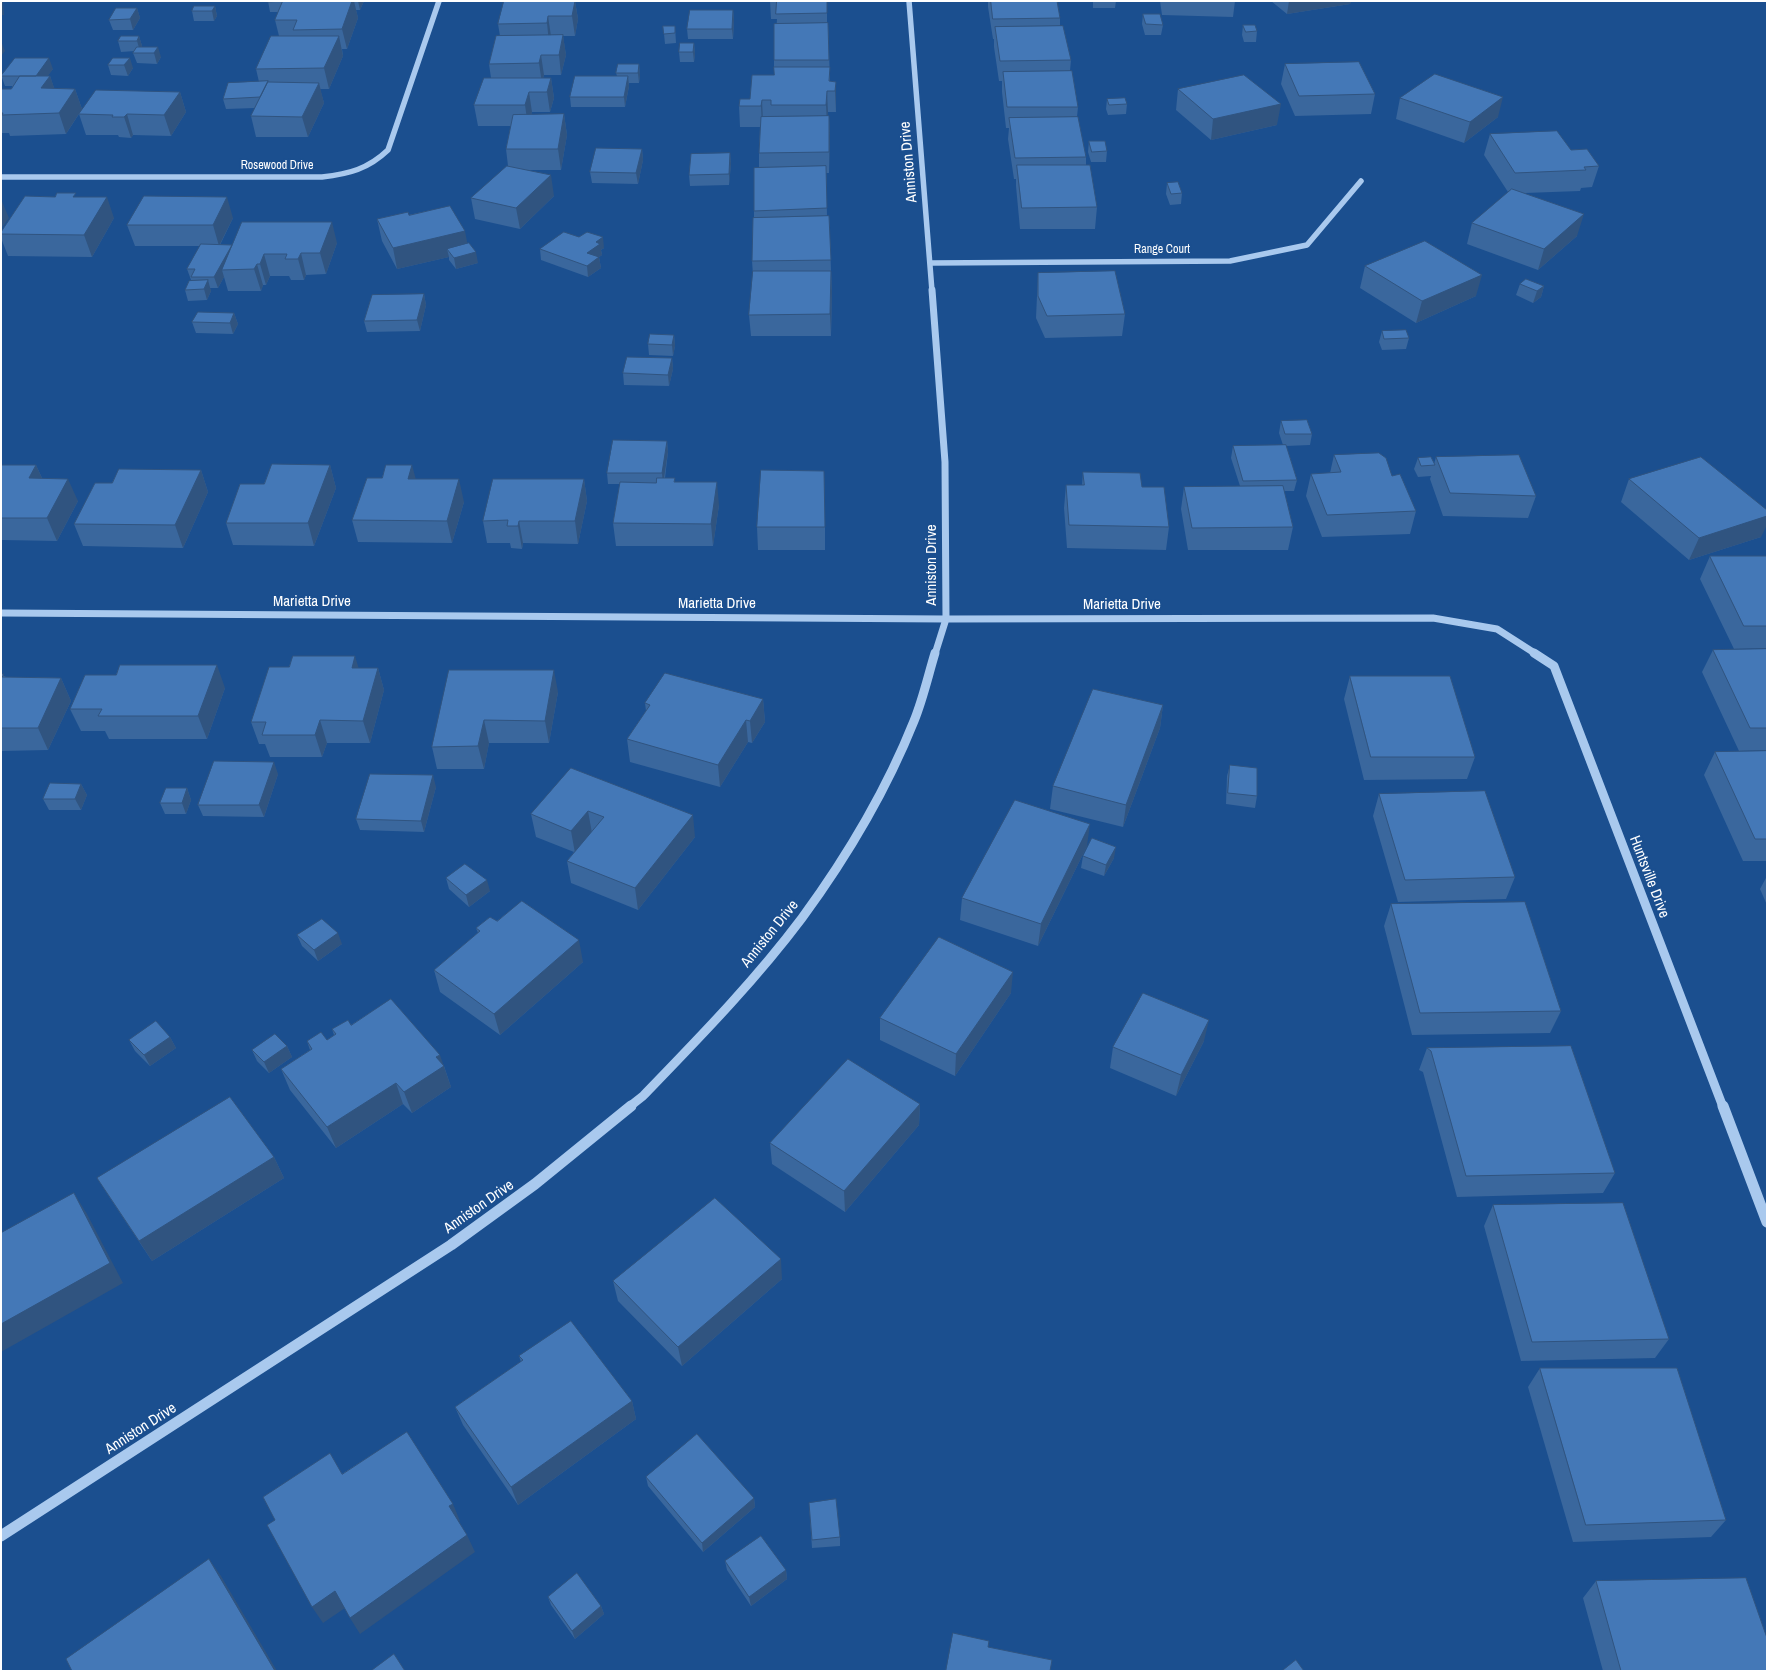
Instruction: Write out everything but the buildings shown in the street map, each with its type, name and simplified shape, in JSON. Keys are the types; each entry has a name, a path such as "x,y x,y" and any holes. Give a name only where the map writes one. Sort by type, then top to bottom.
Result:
{"street":[{"name":"Rosewood Drive","path":"1,177 322,178 354,173 366,169 377,162 388,150 439,1"},
{"name":"Anniston Drive","path":"1,1536 451,1245 535,1184 643,1096 732,1002 802,919 847,852 884,785 914,721 946,619 945,462 931,263 909,1"},
{"name":"Range Court","path":"931,263 1230,260 1307,245 1361,181"},
{"name":"Marietta Drive","path":"1,614 946,619 1433,618"},
{"name":"Huntsville Drive","path":"1433,618 1497,629 1554,666 1767,1222"}]}
